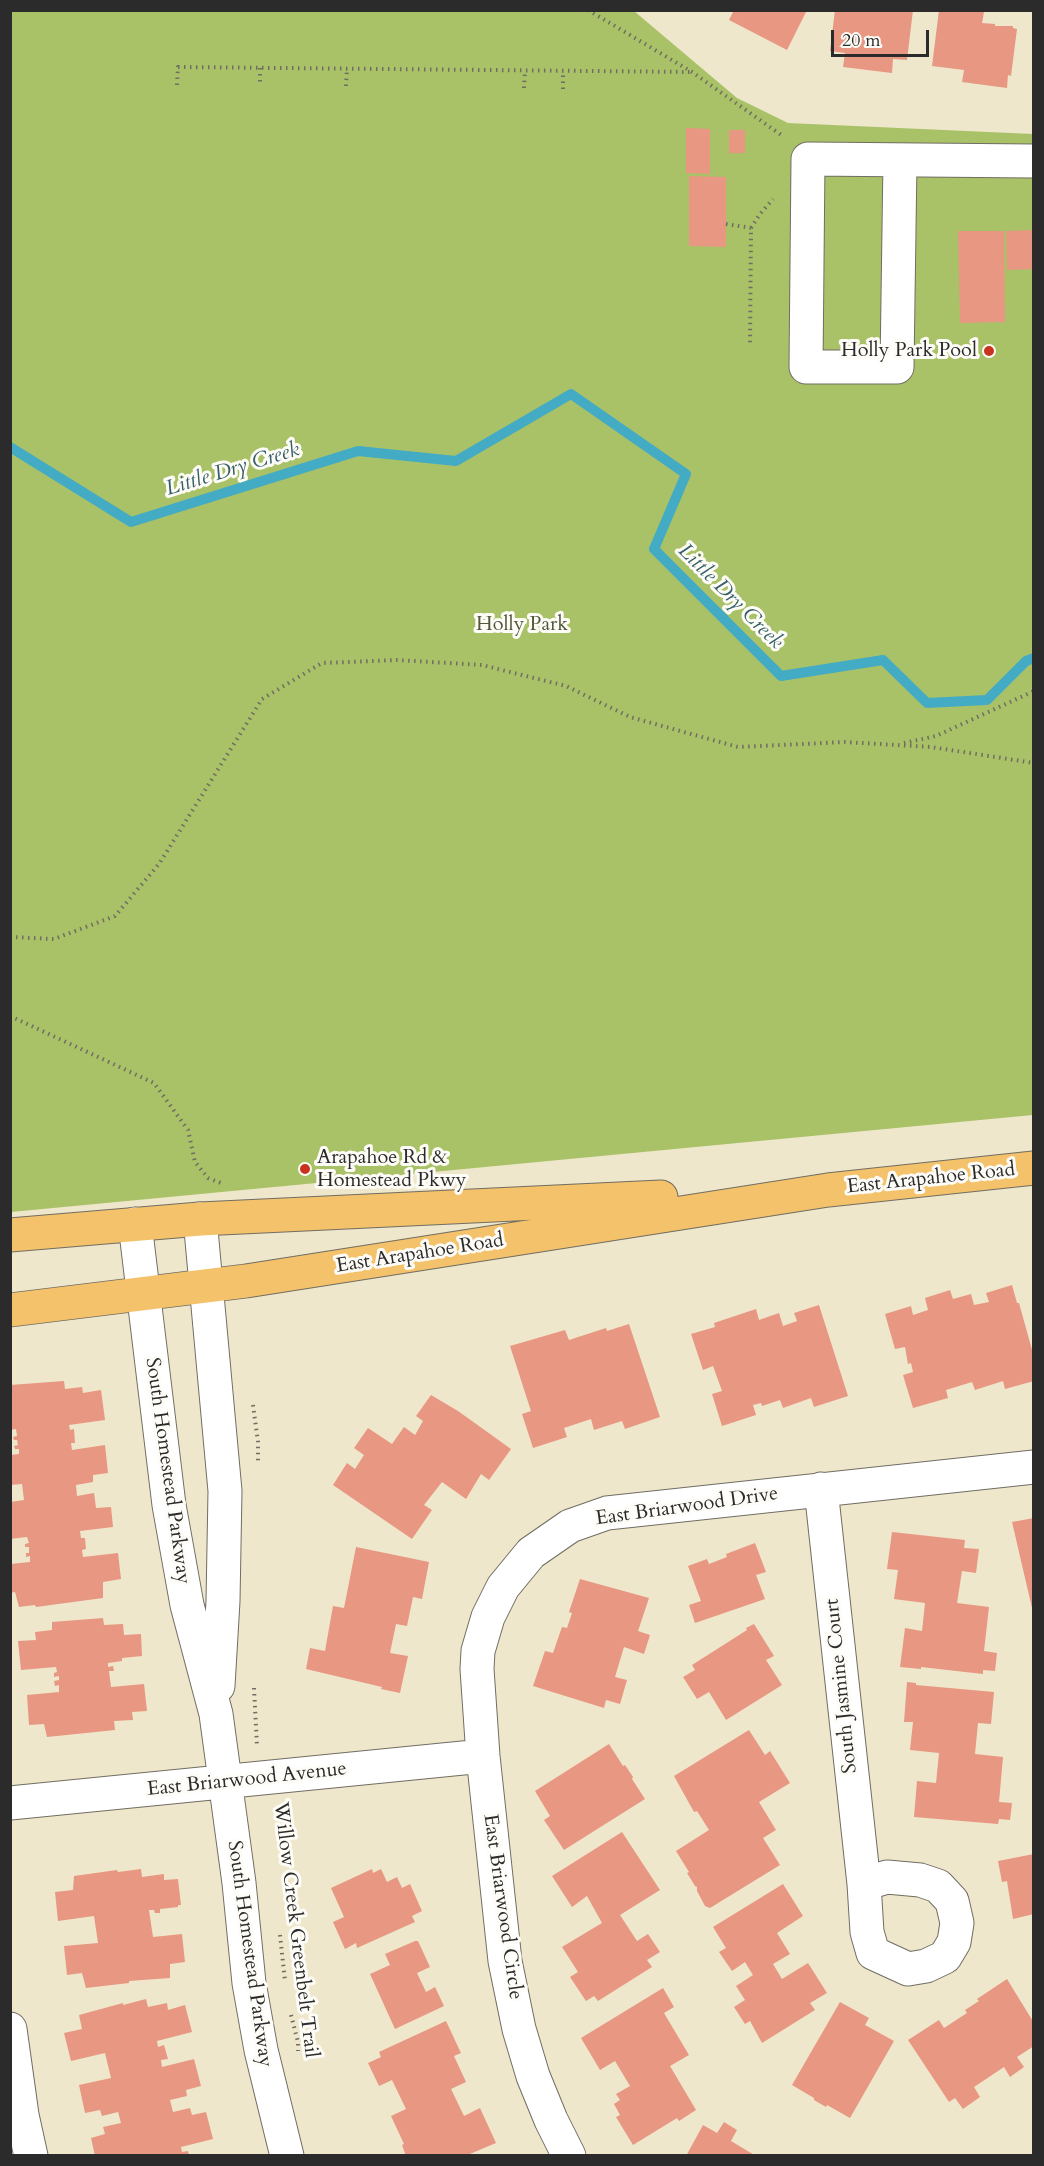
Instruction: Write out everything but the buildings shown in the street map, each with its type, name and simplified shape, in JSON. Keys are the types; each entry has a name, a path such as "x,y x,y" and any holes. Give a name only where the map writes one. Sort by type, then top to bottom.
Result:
{"main road":[{"name":"East Arapahoe Road","path":"10,1310 207,1285 828,1190 1034,1168"},
{"name":"East Arapahoe Road","path":"10,1235 200,1219 828,1190"}],"street":[{"path":"900,160 897,367 806,367 808,159 1034,161"},
{"name":"South Homestead Parkway","path":"200,1219 225,1491 223,1601 216,1714"},
{"name":"South Homestead Parkway","path":"135,1224 169,1504 187,1605 216,1714 249,1983 261,2050 287,2156"},
{"name":"East Briarwood Drive","path":"483,1756 477,1670 478,1651 488,1617 503,1587 531,1552 570,1526 607,1513 1034,1467"},
{"name":"South Jasmine Court","path":"821,1489 864,1884"},
{"name":"East Briarwood Avenue","path":"10,1803 483,1756"},
{"name":"East Briarwood Circle","path":"483,1756 505,1961 519,2029 533,2076 551,2120 570,2156"},
{"path":"10,2029 22,2115 31,2156"}],"path":[{"path":"588,10 692,72 799,148 808,159"},
{"path":"177,85 178,67 692,72"},
{"path":"260,69 260,86"},
{"path":"346,69 346,86"},
{"path":"524,88 525,71"},
{"path":"563,72 563,89"},
{"path":"750,344 751,228 773,198"},
{"path":"726,224 751,228"},
{"path":"10,937 54,939 115,916 159,864 262,699 322,663 397,660 482,665 566,686 630,717 738,747 845,742 898,745 931,747 1034,764"},
{"path":"898,745 936,736 1034,691"},
{"path":"10,1016 154,1083 188,1130 195,1162 208,1178 222,1183"},
{"path":"252,1402 258,1442 258,1473"},
{"name":"Willow Creek Greenbelt Trail","path":"253,1678 260,1778"},
{"name":"Willow Creek Greenbelt Trail","path":"279,1931 285,1984"},
{"name":"Willow Creek Greenbelt Trail","path":"289,2007 298,2042 298,2053"}],"green space":[{"name":"Holly Park","path":"11,11 634,11 737,98 788,123 1033,134 1033,1115 11,1212"}],"waterway":[{"name":"Little Dry Creek","path":"10,447 131,522 358,451 456,461 571,394 686,474 654,549 781,676 883,660 927,703 987,700 1026,661 1034,658"}],"place":[{"name":"Holly Park Pool","path":"989,351"},
{"name":"Arapahoe Rd & Homestead Pkwy","path":"305,1169"}]}
